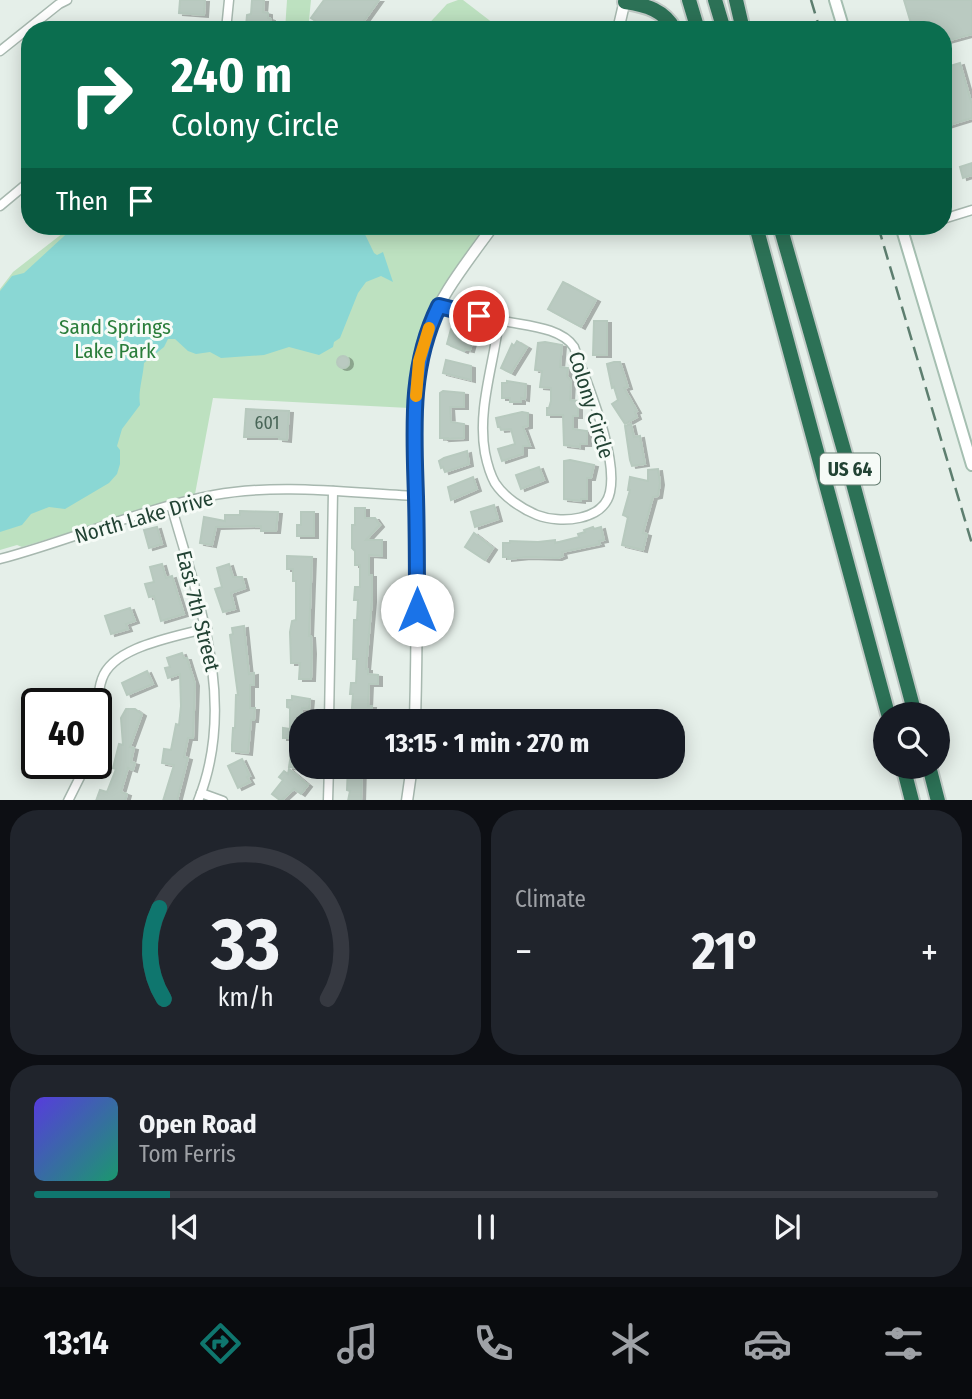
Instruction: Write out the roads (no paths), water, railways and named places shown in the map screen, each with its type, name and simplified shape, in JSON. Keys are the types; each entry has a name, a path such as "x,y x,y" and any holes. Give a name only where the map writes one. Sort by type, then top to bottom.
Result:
{"highway":[{"path":"689,0 695,21"},
{"path":"715,0 721,21"},
{"path":"736,0 741,21"},
{"path":"625,1 656,10 668,21"},
{"name":"US 64","path":"758,235 885,702"},
{"name":"US 64","path":"783,235 912,702"},
{"path":"906,779 912,800"},
{"path":"932,779 938,800"}],"main road":[{"path":"835,0 841,21"},
{"path":"904,235 972,465"}],"street":[{"path":"227,21 229,0"},
{"path":"36,21 60,1"},
{"path":"620,21 625,1"},
{"path":"0,51 21,34"},
{"path":"0,206 21,188"},
{"path":"952,216 972,210"},
{"path":"415,709 414,444 419,361 424,341 439,306 487,235"},
{"name":"Colony Circle","path":"439,306 560,334 569,340 600,421 611,477 610,494 606,502 592,514 558,519 537,515 510,499 495,483 485,453 483,418 499,320"},
{"name":"North Lake Drive","path":"0,559 171,505 215,495 258,489 416,496"},
{"path":"330,709 333,491"},
{"name":"East 7th Street","path":"171,505 207,628 215,678 213,733 199,797"},
{"path":"100,688 108,667 121,655 207,628"},
{"path":"68,800 79,779"},
{"path":"328,800 329,779"},
{"path":"407,800 410,779"},
{"path":"199,797 223,800"}],"water":[{"name":"Sand Springs Lake Park","path":"65,235 365,235 374,253 377,255 383,252 393,282 381,276 366,282 358,293 340,338 334,342 333,347 319,355 289,347 264,355 221,358 210,352 196,354 188,351 175,339 168,339 164,347 144,363 140,405 122,429 117,446 120,450 120,464 117,474 109,483 65,509 49,507 31,514 22,525 0,532 0,291 12,276 24,273"}],"railway":[{"path":"811,0 817,21"},
{"path":"881,235 972,544"}]}
